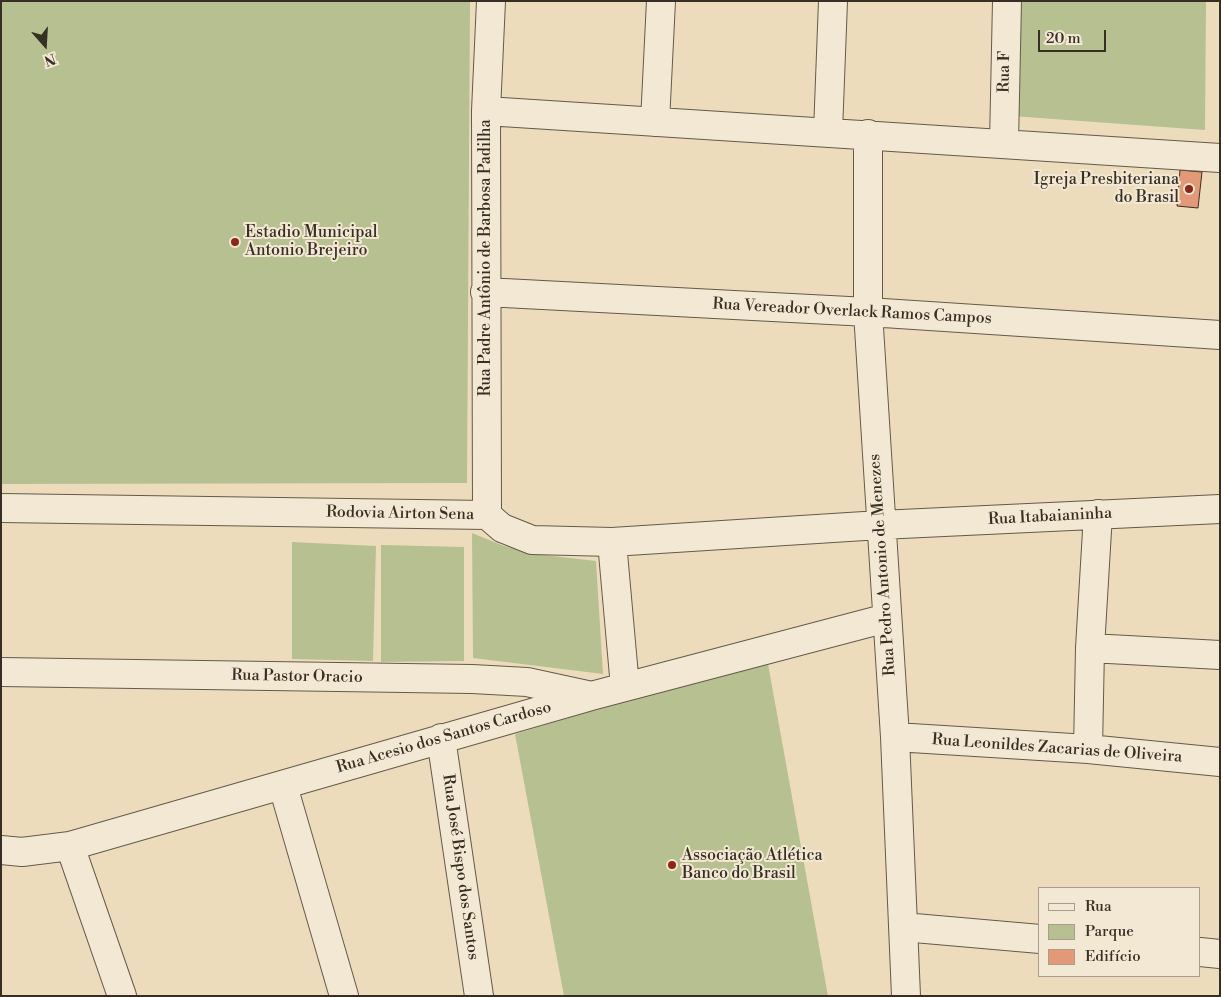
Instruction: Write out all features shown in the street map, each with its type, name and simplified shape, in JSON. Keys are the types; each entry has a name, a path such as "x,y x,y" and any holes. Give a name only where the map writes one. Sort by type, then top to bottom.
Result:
{"street":[{"name":"Rua Padre Antônio de Barbosa Padilha","path":"487,515 486,111 491,1"},
{"path":"655,122 661,1"},
{"path":"828,132 833,1"},
{"name":"Rua F","path":"1004,143 1007,1"},
{"path":"486,111 1220,158"},
{"name":"Rua Pedro Antonio de Menezes","path":"868,134 868,312 894,737 906,996"},
{"name":"Rua Vereador Overlack Ramos Campos","path":"485,292 868,312 1220,335"},
{"name":"Rodovia Airton Sena","path":"1,508 487,515 502,528 532,540 612,542 880,525"},
{"name":"Rua Itabaianinha","path":"880,525 1220,509"},
{"path":"1088,749 1090,648 1098,514"},
{"path":"612,542 625,687"},
{"name":"Rua Acesio dos Santos Cardoso","path":"1,850 22,852 70,846 591,696 887,618"},
{"path":"1090,648 1220,655"},
{"name":"Rua Pastor Oracio","path":"1,672 472,679 527,682 591,696"},
{"name":"Rua Leonildes Zacarias de Oliveira","path":"894,737 1088,749 1220,762"},
{"name":"Rua José Bispo dos Santos","path":"442,738 479,996"},
{"path":"283,786 344,996"},
{"path":"70,846 122,996"},
{"path":"903,927 1038,939"},
{"path":"1201,952 1220,954"}],"green space":[{"name":"Estadio Municipal Antonio Brejeiro","path":"1,1 470,1 467,483 1,484"},
{"path":"1016,1 1206,1 1205,130 1012,116"},
{"path":"472,533 504,546 536,554 596,561 603,674 473,658"},
{"path":"292,542 376,546 373,661 292,659"},
{"path":"381,545 464,547 464,661 381,662"},
{"name":"Associação Atlética Banco do Brasil","path":"768,664 828,996 564,996 515,734 628,700"}],"building":[{"name":"Igreja Presbiteriana do Brasil","path":"1180,170 1202,172 1198,208 1177,206"}],"place":[{"name":"Igreja Presbiteriana do Brasil","path":"1189,189"},
{"name":"Estadio Municipal Antonio Brejeiro","path":"235,242"},
{"name":"Associação Atlética Banco do Brasil","path":"672,865"}]}
